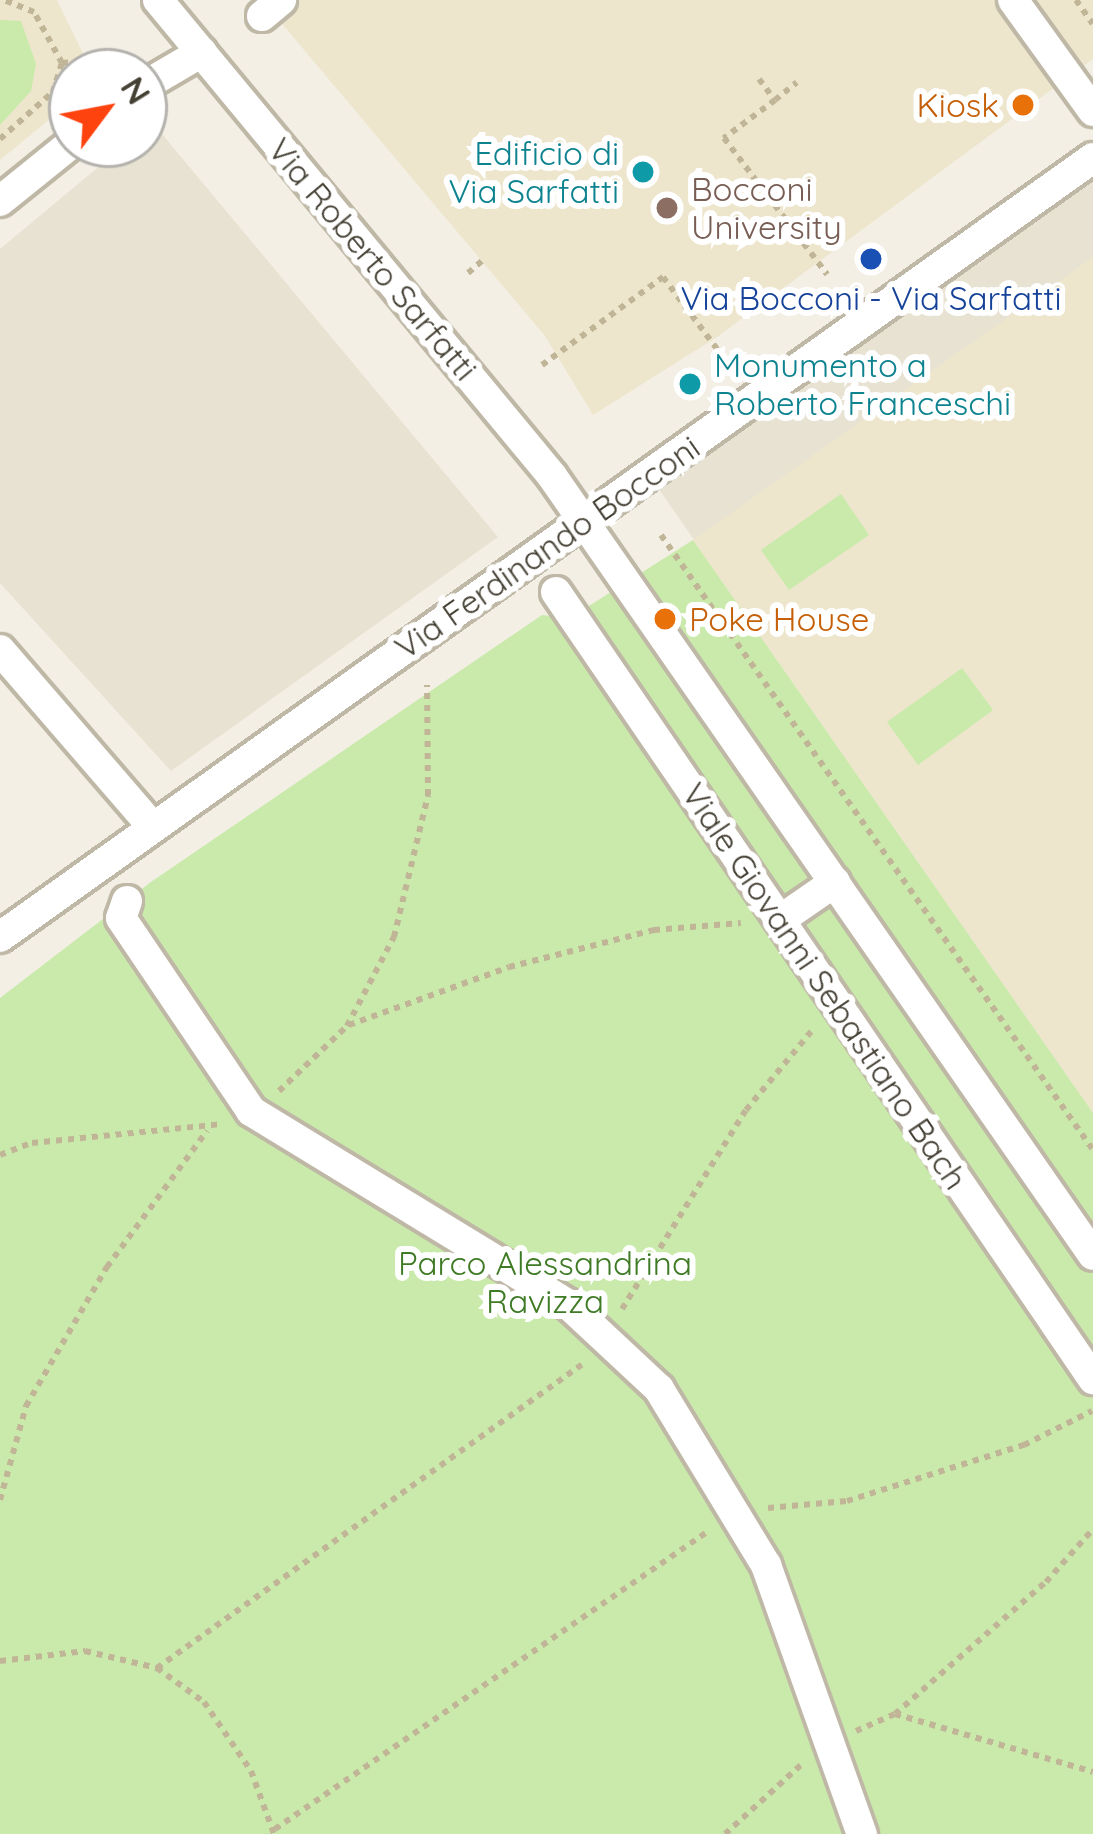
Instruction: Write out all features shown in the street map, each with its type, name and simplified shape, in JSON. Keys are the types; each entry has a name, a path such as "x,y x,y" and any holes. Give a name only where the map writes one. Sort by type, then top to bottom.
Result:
{"street":[{"name":"Via Roberto Sarfatti","path":"158,0 584,520"},
{"path":"1013,0 1093,111"},
{"path":"168,72 202,52"},
{"name":"Via Ferdinando Bocconi","path":"0,937 1093,158"},
{"path":"0,201 48,162"},
{"name":"Viale Giovanni Sebastiano Bach","path":"584,520 1093,1255"},
{"name":"Viale Giovanni Sebastiano Bach","path":"556,592 1093,1379"},
{"path":"0,650 152,826"},
{"path":"780,920 836,882"},
{"path":"127,901 121,918 250,1111 352,1178 441,1221 609,1334 659,1389 740,1510 862,1834"}],"path":[{"path":"5,0 34,12 54,48"},
{"path":"1076,0 1093,24"},
{"path":"759,79 775,100"},
{"path":"796,82 724,138 827,274"},
{"path":"0,139 48,96"},
{"path":"468,273 484,259"},
{"path":"542,364 663,278 719,353"},
{"path":"661,535 1093,1150"},
{"path":"0,1155 32,1143 208,1130 250,1111 347,1026 394,937 423,815 428,685"},
{"path":"347,1026 509,967 655,930 780,920"},
{"path":"157,1668 589,1359 746,1110 836,1002"},
{"path":"0,1500 26,1406 107,1267 208,1130"},
{"path":"0,1661 85,1651 157,1668 205,1702 251,1771 275,1832 740,1510 847,1501 1024,1445 1093,1411"},
{"path":"724,1834 830,1742 895,1714 1046,1582 1093,1529"},
{"path":"895,1714 1093,1772"}],"shaded area":[{"path":"0,0 57,0 80,48 48,48 48,120 0,160"},
{"name":"Bocconi University","path":"262,0 1093,0 1093,59 717,337 593,415 545,336"},
{"path":"168,141 498,537 171,771 0,583 0,249 97,168 168,168"},
{"path":"1093,158 1093,1113 649,475"},
{"path":"1093,257 1093,1113 693,540"}],"green space":[{"path":"0,20 21,21 36,64 31,91 0,125"},
{"path":"841,494 869,535 789,590 761,550"},
{"name":"Parco Alessandrina Ravizza","path":"693,540 1093,1113 1093,1834 0,1834 0,998 151,882 542,615 570,618"},
{"path":"962,668 993,710 918,765 887,722"}],"place":[{"name":"Kiosk","path":"1023,105"},
{"name":"Edificio di Via Sarfatti","path":"643,172"},
{"name":"Bocconi University","path":"667,208"},
{"name":"Via Bocconi - Via Sarfatti","path":"871,259"},
{"name":"Monumento a Roberto Franceschi","path":"690,384"},
{"name":"Poke House","path":"665,619"}]}
